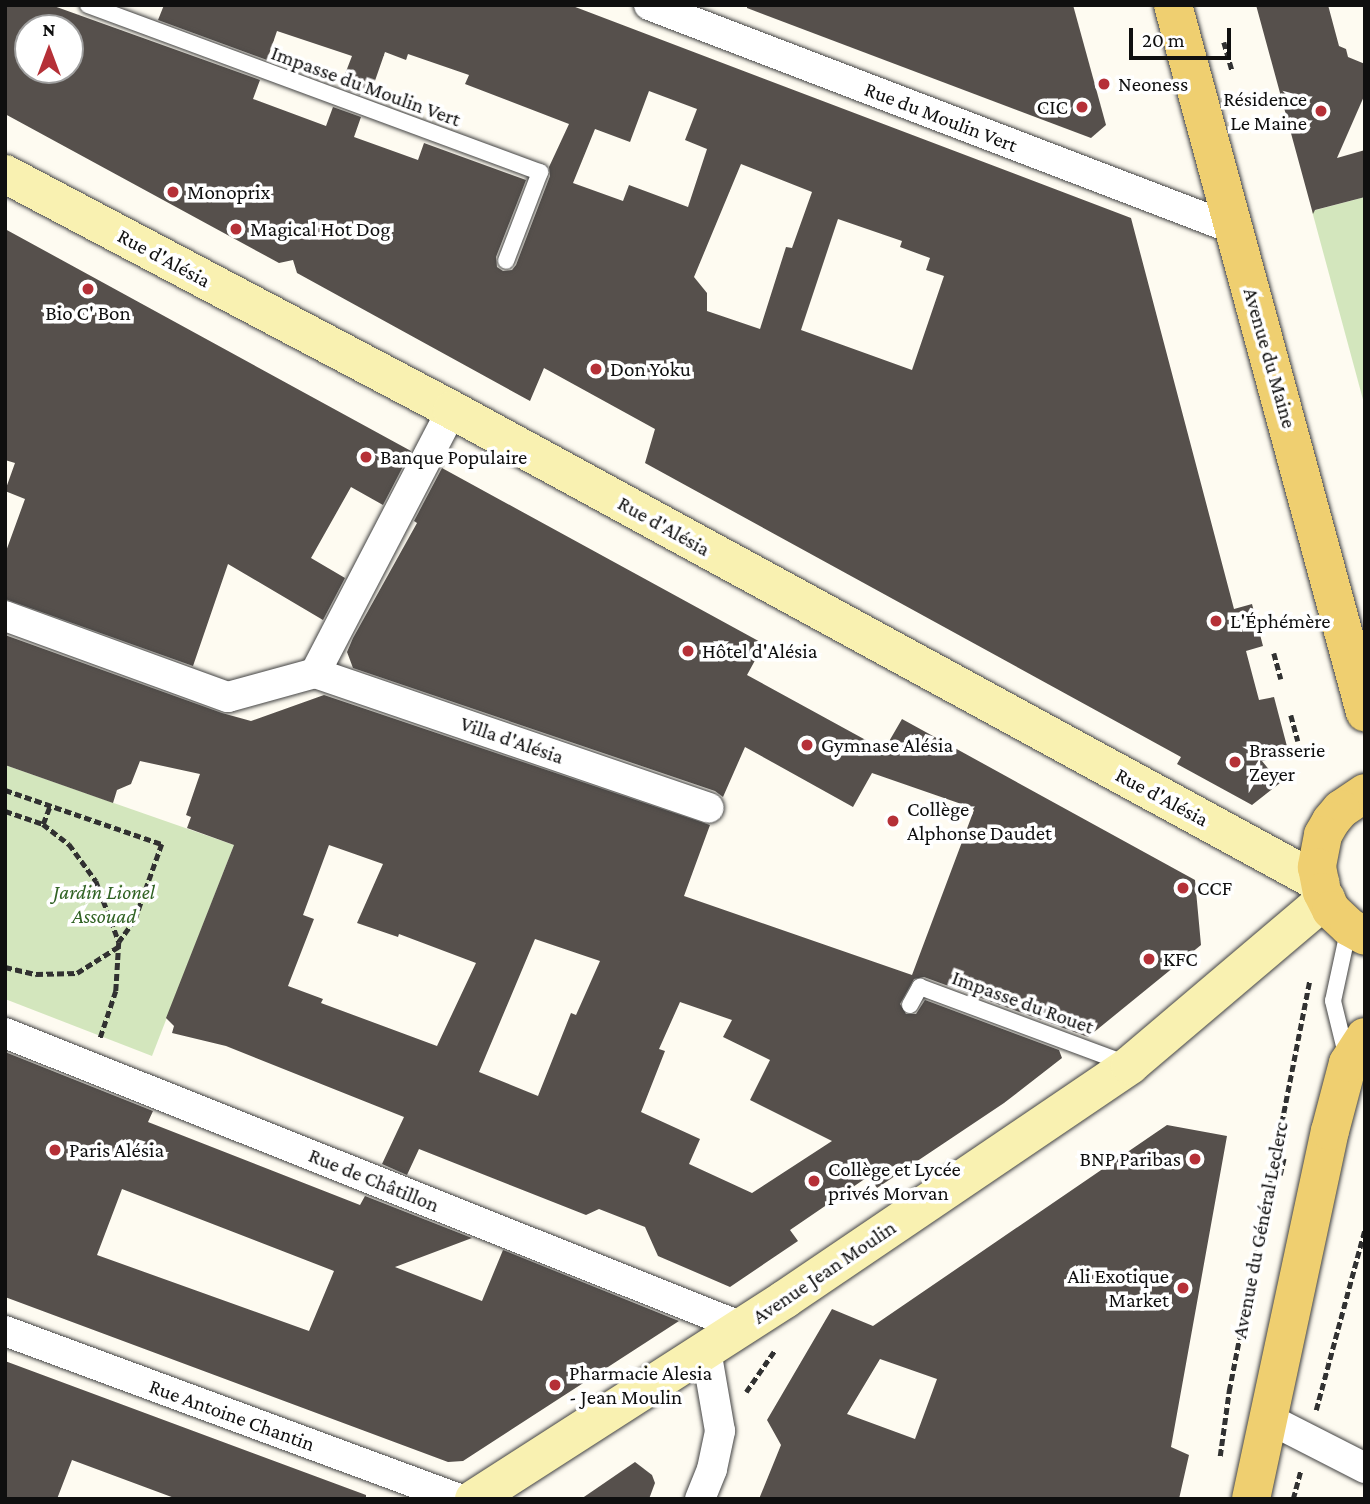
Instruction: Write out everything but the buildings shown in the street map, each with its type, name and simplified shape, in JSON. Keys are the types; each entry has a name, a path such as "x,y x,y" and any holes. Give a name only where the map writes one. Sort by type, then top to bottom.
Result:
{"main road":[{"name":"Avenue du Maine","path":"1173,5 1365,712"},
{"name":"Rue d'Alésia","path":"5,174 452,410 1340,911"},
{"path":"1340,911 1317,867 1323,835 1342,808 1365,793"},
{"name":"Avenue Jean Moulin","path":"474,1499 741,1327 1130,1065 1340,911"},
{"path":"1251,1499 1330,1131 1356,1050"}],"street":[{"name":"Rue du Moulin Vert","path":"649,5 1234,229"},
{"path":"5,616 228,697 315,673 452,410"},
{"name":"Villa d'Alésia","path":"315,673 709,808"},
{"name":"Rue de Châtillon","path":"5,1033 741,1327"},
{"name":"Rue Antoine Chantin","path":"5,1331 459,1499"},
{"path":"700,1499 712,1469 720,1430 706,1350"},
{"path":"1269,1419 1365,1468"}],"lane":[{"name":"Impasse du Moulin Vert","path":"88,5 540,173 506,261"},
{"path":"1340,911 1333,1002 1356,1050"},
{"name":"Impasse du Rouet","path":"910,1005 920,987 1130,1065"}],"path":[{"path":"1224,42 1232,70"},
{"path":"1274,653 1282,679"},
{"path":"1291,715 1298,741"},
{"path":"5,790 162,844 135,920 119,945 77,973 36,974 5,967"},
{"path":"43,824 50,806"},
{"path":"5,811 43,824 69,844 85,863 106,902 119,945 116,991 99,1040"},
{"name":"Avenue du Général Leclerc","path":"1220,1459 1229,1391 1297,1035 1312,973"},
{"path":"1315,1414 1365,1228"},
{"path":"1293,1499 1298,1479"}],"green space":[{"path":"1365,197 1365,407 1312,211"},
{"name":"Jardin Lionel Assouad","path":"5,765 234,845 152,1056 5,999"}],"place":[{"name":"Neoness","path":"1104,84"},
{"name":"CIC","path":"1082,107"},
{"name":"Résidence Le Maine","path":"1321,111"},
{"name":"Monoprix","path":"173,192"},
{"name":"Magical Hot Dog","path":"236,229"},
{"name":"Bio C' Bon","path":"88,289"},
{"name":"Don Yoku","path":"596,369"},
{"name":"Banque Populaire","path":"366,457"},
{"name":"L'Éphémère","path":"1216,621"},
{"name":"Hôtel d'Alésia","path":"688,651"},
{"name":"Gymnase Alésia","path":"807,745"},
{"name":"Brasserie Zeyer","path":"1235,762"},
{"name":"Collège Alphonse Daudet","path":"893,821"},
{"name":"CCF","path":"1183,888"},
{"name":"KFC","path":"1149,959"},
{"name":"Paris Alésia","path":"55,1150"},
{"name":"BNP Paribas","path":"1195,1159"},
{"name":"Collège et Lycée privés Morvan","path":"814,1181"},
{"name":"Ali Exotique Market","path":"1183,1288"},
{"name":"Pharmacie Alesia - Jean Moulin","path":"555,1385"}]}
